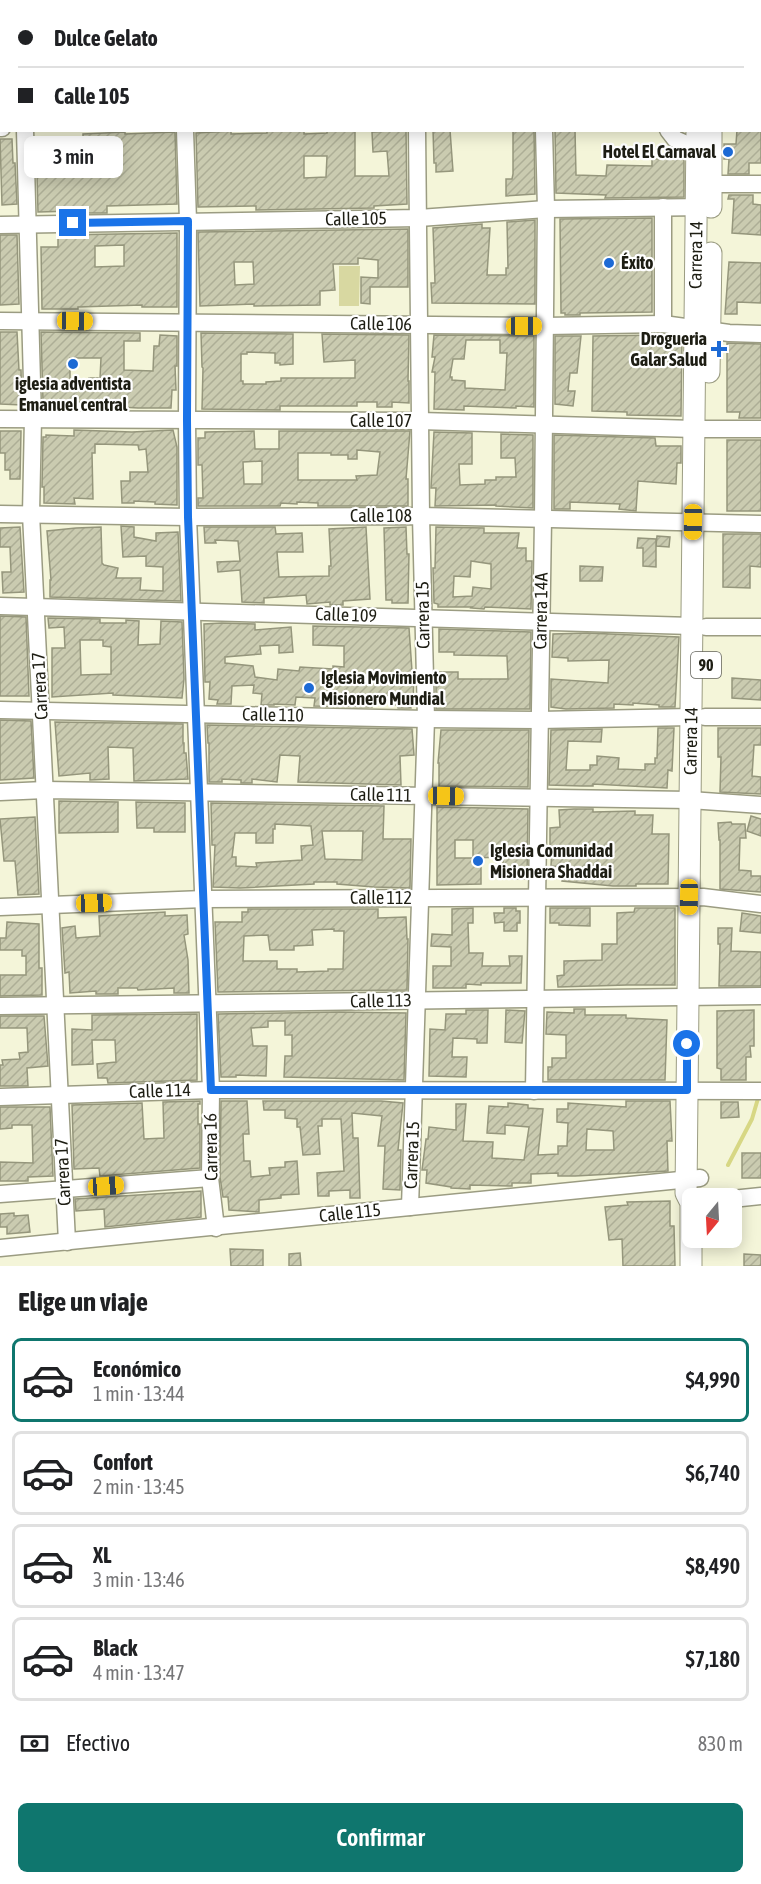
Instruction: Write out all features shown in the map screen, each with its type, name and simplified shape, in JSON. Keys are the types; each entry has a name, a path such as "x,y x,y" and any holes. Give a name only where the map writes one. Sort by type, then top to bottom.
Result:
{"main road":[{"name":"Carrera 14","path":"704,207 711,184 711,132"},
{"name":"Carrera 14","path":"693,1188 704,207 697,139"},
{"name":"90","path":"691,1266 692,1248"}],"street":[{"name":"Carrera 17","path":"25,132 33,418 31,514 67,1242"},
{"name":"Carrera 16","path":"185,132 188,221 188,517 211,1090 210,1178 216,1228"},
{"name":"Carrera 15","path":"410,1207 426,719 421,516 417,132"},
{"name":"Carrera 14A","path":"534,1091 544,425 546,209 544,132"},
{"path":"670,132 675,139 697,139"},
{"path":"711,184 761,184"},
{"path":"663,207 663,324"},
{"name":"Calle 105","path":"0,225 419,218 546,209 704,207"},
{"name":"Calle 106","path":"0,321 545,326 663,324 761,334"},
{"name":"Calle 107","path":"0,419 420,421 761,429"},
{"name":"Calle 108","path":"0,514 188,517 421,516 761,524"},
{"name":"Calle 109","path":"0,606 761,627"},
{"name":"Calle 110","path":"0,710 426,719 761,717"},
{"name":"Calle 111","path":"0,792 45,790 697,800 761,805"},
{"name":"Calle 112","path":"0,907 204,899 420,898 696,897 761,904"},
{"name":"Calle 113","path":"0,1006 761,996"},
{"name":"Calle 114","path":"0,1097 211,1090 757,1091"},
{"path":"0,1194 210,1178"},
{"name":"Calle 115","path":"0,1248 410,1207 682,1195"},
{"path":"742,1198 761,1196"}],"green space":[{"path":"339,266 360,266 359,306 339,306"}],"building":[{"path":"125,132 125,134 175,132 177,204 107,206 107,213 38,212 36,137 83,138 83,134"},
{"path":"231,132 231,134 355,132 355,176 389,176 387,151 373,152 372,132 406,132 407,204 374,206 374,208 256,210 256,206 198,207 196,133","holes":["304,156 327,156 326,177 304,178"]},
{"path":"433,132 450,132 453,171 436,172 436,163 434,163"},
{"path":"513,132 534,132 535,194 506,196 506,179 512,179"},
{"path":"555,132 575,132 576,175 606,176 607,165 652,166 652,159 684,159 684,197 605,198 606,195 556,193"},
{"path":"737,132 761,132 761,163 749,163 749,174 728,174 729,159 724,159 724,144 736,144"},
{"path":"0,139 12,139 17,204 2,205"},
{"path":"729,195 753,195 753,204 761,205 761,235 732,233 734,199 728,199"},
{"name":"Éxito","path":"652,218 652,312 580,313 580,315 561,313 560,219"},
{"path":"535,220 535,304 432,303 431,283 435,283 433,228 482,224 482,228 490,228 487,275 506,275 506,268 508,268 507,222"},
{"path":"408,229 408,287 370,287 370,304 361,303 361,277 378,278 378,260 358,258 358,264 333,264 335,290 320,291 320,305 200,306 198,232","holes":["234,262 253,262 254,284 235,285"]},
{"path":"177,233 177,307 142,307 142,305 42,309 41,247 58,247 58,235","holes":["124,245 124,266 95,267 95,246"]},
{"path":"0,235 17,235 19,304 0,305"},
{"path":"729,262 761,263 761,303 737,302 737,314 725,314"},
{"path":"0,332 17,332 22,405 0,404"},
{"path":"41,332 140,333 140,341 124,341 124,370 153,371 154,346 159,346 160,335 177,336 176,390 172,390 171,408 138,408 43,401","holes":["70,358 101,358 100,378 89,378 88,382 70,381"]},
{"path":"201,333 293,334 293,364 275,363 275,353 247,352 247,354 241,354 243,384 266,384 266,382 281,381 281,378 355,378 355,360 324,362 322,334 409,335 409,403 392,402 392,407 377,407 377,402 357,402 357,406 280,406 280,410 202,409"},
{"path":"434,335 534,336 534,407 464,406 464,410 434,409 435,372 432,372 435,357 432,357","holes":["466,340 500,340 500,353 507,353 505,390 465,388 465,381 452,380 450,377 453,359 464,359"]},
{"path":"555,336 581,336 577,373 570,373 568,391 575,391 573,406 555,404"},
{"path":"593,336 682,337 681,416 627,415 627,412 592,411"},
{"path":"727,343 761,344 761,418 739,418 740,412 727,412"},
{"path":"74,430 132,432 173,430 177,447 177,505 134,501 134,503 122,503 121,481 130,481 130,472 148,472 146,449 139,450 138,445 95,444 95,453 92,453 93,499 74,498 75,504 44,503 43,437 46,435 74,436"},
{"path":"0,431 21,431 20,479 10,479 10,470 5,470 5,453 0,453"},
{"path":"254,431 255,449 279,449 279,431 410,431 406,479 408,479 408,506 318,506 318,503 297,502 297,504 281,503 280,506 198,506 198,498 203,498 202,465 198,465 198,438 205,438 205,432","holes":["357,450 380,452 377,475 356,476 357,480 298,480 298,453 331,453 331,455 348,455 348,459 357,459","262,461 262,484 244,484 243,462"]},
{"path":"434,432 472,433 472,464 459,464 460,485 485,484 485,480 496,480 496,477 516,477 515,458 501,458 501,434 533,435 533,508 496,505 435,506 436,488 431,488"},
{"path":"554,435 655,438 656,446 681,446 681,463 677,463 676,484 638,481 636,511 619,509 620,504 570,502 570,509 554,509"},
{"path":"727,440 761,440 761,511 727,511"},
{"path":"121,526 134,527 134,537 156,541 156,533 178,532 181,601 50,597 47,531 76,528 101,527 102,563 118,568 116,578 141,578 140,590 163,591 163,567 146,566 146,556 123,557"},
{"path":"20,527 24,592 3,593 2,572 11,572 10,547 0,547 0,528"},
{"path":"204,527 275,527 276,534 302,533 303,552 277,552 279,577 329,576 329,566 331,566 329,529 366,527 370,599 343,601 343,605 330,605 330,602 307,604 306,595 264,598 264,603 242,602 240,570 218,572 217,562 240,561 238,541 215,540 216,543 205,543"},
{"path":"406,527 407,554 409,554 408,603 392,603 392,600 386,600 384,528"},
{"path":"436,527 484,528 484,533 519,533 517,548 526,548 526,561 532,561 531,609 438,607 438,604 434,603 433,568 435,568","holes":["471,561 491,564 491,589 473,587 472,596 453,597 454,576 470,577"]},
{"path":"723,534 761,534 761,567 750,566 750,588 723,587"},
{"path":"657,536 670,537 669,547 656,546"},
{"path":"638,538 656,539 656,567 643,566 643,548 637,548"},
{"path":"580,566 603,567 602,581 580,581"},
{"path":"0,616 26,617 29,696 0,696"},
{"path":"48,618 100,619 100,623 139,621 138,645 160,644 161,621 182,622 184,679 182,698 113,695 113,693 52,697 52,648 65,648 64,627 49,628","holes":["80,640 103,640 103,646 111,647 111,674 81,675"]},
{"path":"204,624 255,624 255,630 291,627 293,652 279,653 279,645 260,646 261,654 225,657 225,663 253,666 255,677 277,680 278,669 299,671 300,667 333,669 333,666 344,667 344,646 313,645 313,626 409,628 412,671 414,671 413,705 411,708 398,708 395,705 395,696 372,695 372,707 314,706 315,698 296,697 295,705 261,705 262,694 253,693 254,685 232,686 231,704 217,704 218,700 209,699 210,682 205,682"},
{"path":"439,629 531,632 530,709 436,709 436,672 458,672 458,679 508,679 507,656 454,655 454,652 439,652"},
{"path":"587,633 679,637 675,707 633,703 633,705 614,704 614,708 551,707 551,679 608,683 609,660 568,661 568,658 552,657 553,634"},
{"path":"732,678 761,680 761,700 732,698"},
{"path":"0,720 31,721 34,778 0,780"},
{"path":"55,722 183,724 188,779 134,781 133,748 108,747 109,779 90,780 90,773 59,776"},
{"path":"207,725 412,729 414,755 400,756 401,785 298,782 300,756 280,755 277,782 252,779 252,783 241,783 241,780 222,779 222,782 209,782"},
{"path":"658,728 674,728 672,771 668,770 667,788 593,784 593,786 549,785 551,730 602,729 601,742 568,741 566,770 590,770 590,765 597,765 597,756 619,758 618,769 645,770 645,764 655,764 655,758 657,758"},
{"path":"718,728 761,728 761,745 754,745 752,776 761,777 761,794 720,792 721,757 718,757"},
{"path":"441,730 529,730 528,787 439,786 438,763"},
{"path":"59,801 118,802 118,832 59,833"},
{"path":"136,802 185,803 185,832 154,832 154,828 137,828"},
{"path":"211,803 384,806 383,839 411,839 410,888 337,884 337,882 240,888 213,887 215,845 212,845","holes":["275,824 311,826 313,845 301,846 302,860 256,863 257,867 236,866 236,857 232,857 235,833 256,833 256,843 273,843","322,831 363,831 362,860 325,859"]},
{"path":"437,807 528,809 527,879 503,879 503,857 473,858 481,858 481,884 437,885","holes":["455,840 473,840 473,858 455,858"]},
{"path":"593,809 593,812 635,811 635,815 653,815 652,834 669,834 668,884 613,886 562,881 563,867 551,866 550,828 560,827 559,810"},
{"path":"751,816 761,819 761,836 747,831"},
{"path":"35,817 39,894 18,895 15,861 4,861 0,819"},
{"path":"731,822 732,824 745,824 746,838 740,838 739,870 751,871 751,876 761,876 761,892 720,889 718,823"},
{"path":"473,908 473,923 468,923 469,953 483,953 482,966 510,966 509,956 522,956 521,983 481,983 481,985 466,984 466,988 433,988 433,966 451,966 451,947 431,946 432,934 452,935 452,909"},
{"path":"504,908 516,908 516,911 520,911 517,931 504,931 504,922 495,923 494,913 504,913"},
{"path":"550,908 590,908 590,926 550,923"},
{"path":"635,908 675,908 675,985 558,987 557,976 564,975 564,961 602,960 602,944 617,944 617,913 634,912"},
{"path":"248,909 378,909 378,918 406,917 407,990 218,992 215,922 242,922 242,912 248,912","holes":["334,929 334,931 344,931 343,969 297,972 297,969 277,969 277,961 243,961 244,936 268,935 270,950 294,950 294,946 313,945 312,930"]},
{"path":"165,912 165,916 187,915 188,934 184,935 188,960 189,993 174,993 174,988 138,990 137,988 118,988 118,994 96,994 96,991 70,993 69,972 65,973 62,928 75,926 76,938 100,936 99,916"},
{"path":"742,913 761,916 761,933 740,931"},
{"path":"7,922 39,924 39,968 42,968 42,995 0,996 0,975 26,975 26,956 22,956 22,950 0,950 0,938 6,938"},
{"path":"718,928 732,928 731,951 761,952 761,986 719,986"},
{"path":"574,1009 585,1009 585,1015 626,1015 626,1018 667,1020 665,1080 548,1080 548,1067 552,1067 552,1058 566,1058 566,1035 546,1034 547,1012 574,1013"},
{"path":"466,1010 488,1010 487,1043 477,1043 477,1039 453,1038 452,1057 467,1057 466,1077 429,1076 430,1029 445,1030 446,1014 466,1014"},
{"path":"506,1010 525,1011 522,1043 505,1042"},
{"path":"754,1010 754,1046 750,1046 751,1057 746,1057 746,1080 721,1080 721,1069 717,1068 717,1011"},
{"path":"406,1013 404,1080 284,1077 285,1056 292,1056 292,1035 285,1035 285,1021 268,1021 268,1027 251,1028 253,1046 267,1046 266,1076 221,1077 218,1014"},
{"path":"197,1014 197,1080 108,1083 107,1078 98,1078 97,1064 116,1062 115,1040 92,1040 93,1064 72,1065 72,1029 92,1030 92,1015"},
{"path":"0,1016 44,1016 48,1066 27,1068 28,1086 0,1086 2,1060 20,1059 19,1053 28,1052 27,1028 0,1028"},
{"path":"200,1101 198,1124 200,1124 200,1168 100,1176 99,1168 74,1169 72,1105 142,1103 144,1139 164,1138 163,1102"},
{"path":"221,1101 247,1101 249,1134 243,1134 244,1161 250,1161 251,1177 270,1175 269,1168 285,1167 285,1162 297,1161 299,1194 259,1200 259,1212 229,1210 228,1197 223,1197 220,1177"},
{"path":"263,1101 403,1103 398,1150 401,1150 400,1190 383,1189 385,1146 378,1146 382,1116 352,1113 353,1138 358,1138 360,1198 350,1198 350,1190 329,1191 329,1196 318,1196 317,1173 344,1171 341,1119 322,1119 322,1126 318,1126 320,1154 303,1155 297,1119 285,1118 285,1110 264,1110"},
{"path":"626,1101 670,1101 672,1141 667,1141 668,1171 575,1176 558,1176 558,1173 531,1174 531,1183 512,1183 512,1186 470,1185 470,1189 426,1183 427,1170 422,1170 429,1127 456,1130 456,1104 466,1104 463,1141 493,1142 492,1158 524,1160 529,1127 505,1125 505,1134 487,1133 489,1106 508,1107 508,1103 543,1109 538,1155 558,1154 558,1146 567,1146 568,1123 557,1122 557,1109 568,1109 568,1103 626,1107","holes":["587,1129 613,1131 614,1150 586,1150"]},
{"path":"721,1102 738,1102 739,1117 721,1118"},
{"path":"0,1107 50,1107 53,1176 28,1177 28,1181 0,1181 0,1162 33,1163 32,1125 12,1125 12,1128 0,1129"},
{"path":"742,1153 761,1153 761,1178 742,1178"},
{"path":"201,1191 201,1217 105,1227 104,1209 76,1211 75,1199"},
{"path":"670,1201 670,1226 674,1226 675,1266 623,1266 622,1239 609,1240 605,1207 628,1205 627,1202"},
{"path":"14,1213 14,1216 28,1215 30,1232 7,1234 7,1227 0,1227 0,1214"},
{"path":"230,1249 263,1250 263,1266 231,1266"},
{"path":"300,1253 301,1266 289,1266 289,1254"},
{"path":"744,1254 761,1255 761,1266 744,1266"}],"waterway":[{"path":"728,1165 752,1119 759,1095"}],"place":[{"name":"Hotel El Carnaval","path":"728,152"},
{"name":"Éxito","path":"609,263"},
{"name":"Drogueria Galar Salud","path":"719,349"},
{"name":"iglesia adventista Emanuel central","path":"73,364"},
{"name":"Iglesia Movimiento Misionero Mundial","path":"309,688"},
{"name":"Iglesia Comunidad Misionera Shaddai","path":"478,861"}],"route":[{"path":"73,223 188,221 188,517 211,1090 687,1090 687,1044"}]}
